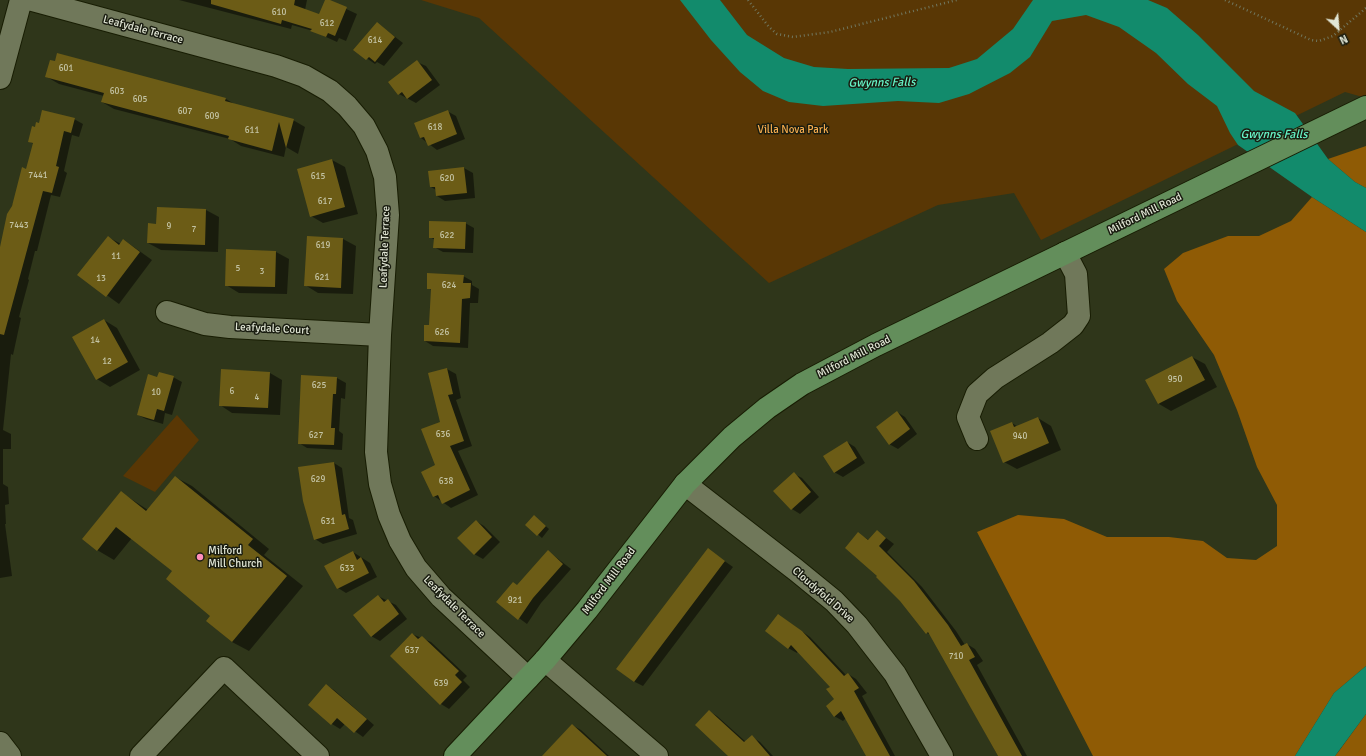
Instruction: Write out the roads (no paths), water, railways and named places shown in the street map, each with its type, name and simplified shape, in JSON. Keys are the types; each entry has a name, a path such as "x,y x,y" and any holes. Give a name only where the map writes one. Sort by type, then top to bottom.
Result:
{"main road":[{"name":"Milford Mill Road","path":"455,756 545,660 587,610 685,484 732,437 767,408 802,384 876,345 1366,107"}],"street":[{"path":"0,78 21,0"},
{"name":"Leafydale Terrace","path":"32,0 276,66 304,76 330,90 347,106 364,126 377,151 385,177 388,215 380,335 376,452 380,484 389,515 416,568 441,597 528,678"},
{"path":"977,439 968,417 977,394 995,378 1050,343 1073,325 1079,316 1076,274 1066,253"},
{"name":"Leafydale Court","path":"167,312 205,324 230,327 380,335"},
{"name":"Cloudyfold Drive","path":"685,484 801,574 834,601 858,625 895,674 942,756"},
{"path":"545,660 657,756"},
{"path":"141,756 224,668 318,756"},
{"path":"0,743 10,756"}],"water":[{"name":"Gwynns Falls","path":"680,0 720,0 747,35 784,58 814,67 848,69 949,68 977,59 1013,29 1033,0 1148,0 1167,8 1198,35 1254,91 1295,113 1328,159 1355,182 1366,188 1366,232 1312,197 1238,145 1230,133 1217,106 1188,84 1156,53 1119,27 1086,15 1052,21 1030,57 1010,73 969,94 939,103 898,101 823,106 789,102 763,91 740,72 711,40"},
{"path":"1366,666 1366,714 1335,756 1295,756 1334,693"}],"place":[{"name":"Milford Mill Church","path":"200,557"}],"park label":[{"name":"Villa Nova Park","path":"793,130"}]}
